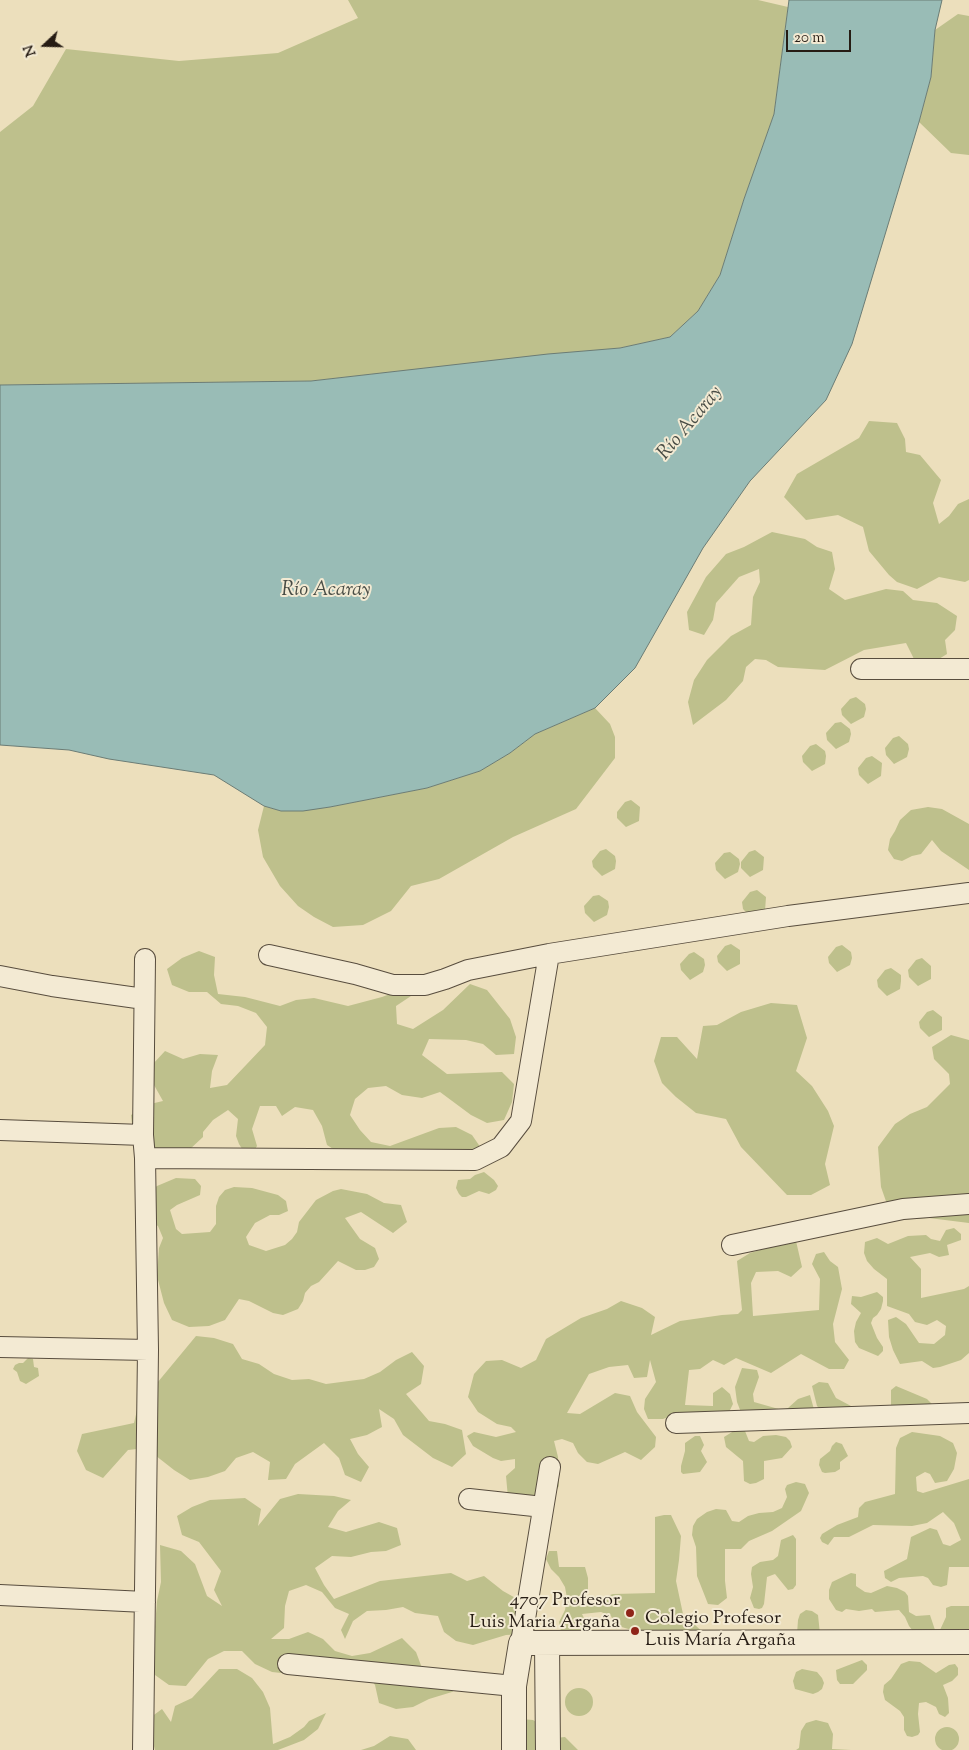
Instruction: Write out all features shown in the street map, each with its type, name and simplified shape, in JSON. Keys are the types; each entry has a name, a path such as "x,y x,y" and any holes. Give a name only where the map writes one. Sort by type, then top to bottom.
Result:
{"street":[{"path":"861,669 969,669"},
{"path":"269,955 355,974 393,985 425,985 468,970 549,954 788,916 969,893"},
{"path":"145,1158 475,1160 484,1156 501,1147 521,1121 549,954"},
{"path":"143,1750 148,1350 143,1135 145,958"},
{"path":"0,976 52,986 144,999"},
{"path":"0,1130 143,1135"},
{"path":"732,1245 903,1210 969,1204"},
{"path":"0,1347 148,1350"},
{"path":"676,1423 969,1413"},
{"path":"514,1750 514,1686 550,1467"},
{"path":"469,1499 543,1507"},
{"path":"0,1596 146,1602"},
{"path":"521,1643 969,1642"},
{"path":"547,1643 548,1750"},
{"path":"288,1664 514,1686"}],"green space":[{"path":"348,0 758,0 788,7 774,114 720,275 698,311 670,337 620,348 311,381 0,385 0,132 33,106 66,49 179,61 278,53 358,18"},
{"path":"958,14 969,16 969,155 951,153 919,122 931,77 935,30"},
{"path":"869,421 897,423 905,439 906,452 920,455 941,480 933,503 939,524 949,516 958,504 969,499 969,580 965,582 939,577 917,589 897,582 869,551 863,527 838,515 806,520 784,497 797,474 859,438"},
{"path":"772,532 805,539 817,547 832,552 835,569 829,589 845,600 886,589 903,591 913,600 937,603 957,616 955,630 945,640 947,654 934,662 916,663 906,643 864,650 825,670 778,667 766,660 755,659 746,667 743,681 726,700 693,725 688,702 694,680 707,660 731,636 751,625 753,597 760,582 759,569 739,577 716,603 713,620 704,635 689,630 687,612 706,577 726,554"},
{"path":"856,697 865,704 866,709 864,717 851,724 842,715 841,709 850,699"},
{"path":"595,708 610,724 615,737 615,758 576,809 513,837 439,879 411,886 391,911 363,925 333,927 314,917 298,906 280,886 263,857 258,830 264,806 281,811 330,807 427,788 480,771 510,753 535,734"},
{"path":"841,722 850,729 851,734 849,742 836,749 827,740 826,733 835,723"},
{"path":"899,736 908,744 909,749 907,757 894,764 886,755 885,748 893,738"},
{"path":"816,744 825,751 825,764 812,771 803,762 802,756 810,746"},
{"path":"872,756 882,763 881,776 868,784 859,775 858,768 866,758"},
{"path":"631,800 640,807 639,821 626,827 617,818 617,812 625,802"},
{"path":"928,807 942,809 969,824 969,870 941,851 932,840 921,854 902,861 894,859 888,850 890,839 900,820 911,810"},
{"path":"606,849 615,856 615,869 602,876 593,867 592,861 600,851"},
{"path":"755,850 764,857 763,870 750,877 741,868 741,862 749,852"},
{"path":"730,852 739,859 740,864 738,872 725,879 716,870 715,863 724,853"},
{"path":"757,890 766,897 765,911 752,918 743,909 742,902 750,892"},
{"path":"599,895 608,901 609,907 607,915 594,922 585,913 584,906 593,896"},
{"path":"731,944 740,950 740,964 727,971 718,962 717,956 725,946"},
{"path":"842,945 851,952 852,958 850,965 837,972 829,963 828,957 836,947"},
{"path":"199,951 215,957 214,975 218,994 245,997 280,1006 296,1000 314,998 348,1006 382,997 409,987 427,989 411,996 396,1006 397,1024 413,1029 443,1010 470,984 487,990 510,1019 516,1037 514,1054 496,1055 483,1044 466,1040 429,1039 422,1055 447,1074 502,1072 514,1084 512,1102 504,1120 487,1123 471,1115 440,1092 422,1098 402,1095 386,1086 368,1088 355,1099 350,1115 371,1142 390,1146 439,1128 456,1127 472,1135 483,1151 466,1156 449,1149 344,1156 327,1145 322,1126 313,1110 295,1107 282,1116 276,1106 260,1106 252,1129 257,1146 249,1160 236,1136 238,1119 228,1110 213,1120 203,1132 203,1137 189,1150 156,1159 133,1134 131,1115 146,1105 163,1101 154,1085 152,1065 165,1051 183,1059 200,1054 218,1055 212,1071 210,1088 227,1085 265,1045 267,1027 256,1013 238,1006 221,1004 207,992 189,992 172,985 167,969 182,958"},
{"path":"694,952 704,959 705,965 703,972 690,980 681,970 680,964 689,954"},
{"path":"922,958 931,966 931,979 918,986 909,977 908,970 916,960"},
{"path":"891,968 901,975 900,989 887,996 878,987 877,980 885,970"},
{"path":"771,1003 797,1005 807,1038 796,1071 812,1086 828,1111 834,1126 825,1164 830,1185 811,1195 787,1195 741,1147 726,1119 696,1113 676,1097 662,1083 654,1061 661,1037 677,1037 697,1059 703,1026 717,1025 741,1012"},
{"path":"933,1010 942,1017 942,1030 929,1037 920,1028 919,1022 927,1012"},
{"path":"951,1035 969,1040 969,1223 929,1218 899,1220 888,1207 881,1187 878,1147 895,1124 910,1114 927,1107 950,1084 949,1074 934,1059 932,1047"},
{"path":"484,1172 498,1186 496,1190 489,1194 479,1191 466,1197 462,1197 459,1194 456,1188 458,1180 470,1179"},
{"path":"176,1178 195,1179 201,1186 200,1195 170,1210 176,1229 182,1234 210,1232 216,1224 216,1206 219,1197 225,1190 234,1187 252,1188 278,1195 286,1201 288,1211 279,1215 270,1215 255,1223 246,1237 249,1245 266,1251 285,1245 297,1232 299,1222 316,1200 341,1189 367,1194 384,1203 401,1205 407,1222 393,1233 361,1212 345,1218 360,1239 375,1248 379,1259 374,1267 365,1270 356,1270 338,1261 319,1282 311,1286 305,1293 298,1309 283,1315 273,1313 249,1301 239,1299 225,1320 209,1326 189,1327 172,1320 164,1303 157,1276 159,1248 163,1238 158,1226 150,1221 149,1192 157,1186"},
{"path":"954,1228 961,1234 961,1240 947,1245 949,1255 939,1257 930,1253 910,1257 921,1269 921,1298 964,1289 969,1286 969,1353 961,1360 940,1367 933,1368 922,1361 900,1364 889,1337 888,1320 896,1317 906,1324 919,1343 934,1344 945,1335 946,1326 937,1320 927,1325 915,1322 909,1314 887,1306 887,1279 867,1261 864,1253 865,1242 877,1238 888,1244 908,1236 926,1235 931,1239 940,1241 946,1230"},
{"path":"796,1241 802,1267 791,1277 778,1271 756,1272 751,1283 753,1316 819,1310 820,1279 812,1264 816,1254 824,1252 830,1261 838,1267 842,1289 833,1324 835,1342 849,1360 844,1369 829,1369 801,1354 771,1373 736,1358 724,1365 713,1360 700,1369 689,1370 685,1405 713,1406 713,1393 722,1387 730,1394 733,1404 726,1418 671,1416 663,1419 648,1419 644,1409 645,1399 656,1382 650,1360 647,1377 634,1378 628,1365 609,1367 589,1374 567,1413 580,1414 615,1393 630,1396 637,1412 656,1437 655,1447 641,1460 625,1452 598,1464 587,1462 578,1453 573,1443 562,1439 554,1441 558,1457 559,1486 552,1497 511,1515 505,1509 508,1498 506,1476 515,1468 515,1459 501,1461 493,1458 473,1446 467,1436 474,1432 496,1437 516,1432 511,1427 497,1424 478,1412 468,1397 474,1374 486,1361 502,1360 521,1368 536,1360 546,1339 581,1318 607,1309 621,1301 642,1308 655,1317 651,1335 680,1321 738,1314 742,1310 737,1261 750,1253"},
{"path":"877,1292 883,1297 883,1301 881,1309 871,1323 883,1347 883,1351 878,1356 859,1348 855,1342 854,1331 861,1313 851,1304 852,1296 861,1297"},
{"path":"196,1336 214,1338 233,1344 242,1359 259,1364 274,1374 292,1380 309,1379 326,1384 364,1379 380,1372 396,1360 412,1352 424,1366 421,1384 406,1394 429,1421 462,1430 466,1454 452,1467 433,1458 403,1435 394,1419 379,1409 382,1427 367,1435 350,1439 358,1454 369,1467 361,1482 345,1475 339,1458 324,1443 295,1464 286,1479 268,1480 270,1462 253,1452 236,1458 225,1471 208,1477 190,1480 146,1448 128,1450 103,1478 86,1470 77,1451 82,1434 134,1423 138,1406"},
{"path":"28,1358 33,1359 34,1367 38,1368 39,1376 26,1384 20,1381 17,1372 13,1369 15,1365 23,1363"},
{"path":"742,1368 757,1370 759,1377 753,1394 754,1402 782,1410 788,1408 798,1399 810,1395 815,1413 742,1415 737,1402 735,1387"},
{"path":"819,1382 828,1383 836,1398 851,1406 849,1413 822,1411 817,1406 812,1386"},
{"path":"896,1386 927,1399 934,1406 891,1408 891,1390"},
{"path":"737,1429 745,1431 749,1441 754,1442 763,1436 776,1435 786,1437 792,1447 782,1458 764,1461 764,1479 750,1484 744,1481 743,1461 726,1447 724,1437"},
{"path":"912,1432 940,1436 953,1443 957,1453 954,1469 947,1481 935,1483 930,1474 925,1472 916,1477 917,1491 923,1493 969,1479 969,1567 949,1567 947,1585 941,1587 933,1585 928,1578 923,1576 899,1578 891,1582 885,1578 884,1571 907,1559 911,1537 930,1528 937,1530 943,1544 950,1546 961,1540 954,1523 943,1512 927,1523 912,1526 873,1525 849,1537 834,1537 828,1545 822,1542 820,1538 822,1534 837,1525 858,1517 859,1508 865,1502 895,1494 896,1448 900,1438"},
{"path":"695,1436 700,1436 704,1445 701,1451 707,1462 700,1472 683,1474 681,1466 685,1443"},
{"path":"836,1442 842,1444 848,1456 840,1462 840,1469 835,1472 822,1472 819,1465 820,1459 830,1451"},
{"path":"796,1482 805,1484 809,1493 801,1511 772,1531 749,1541 741,1549 725,1549 727,1598 718,1605 708,1604 697,1576 696,1547 692,1535 693,1526 697,1519 707,1512 716,1509 726,1510 732,1521 739,1522 748,1516 773,1512 782,1508 787,1497 785,1489 787,1485"},
{"path":"298,1494 334,1496 351,1500 338,1511 328,1527 346,1532 379,1522 397,1528 401,1545 386,1551 371,1552 351,1557 332,1556 315,1568 334,1599 380,1581 451,1573 467,1581 484,1576 503,1591 519,1600 525,1634 506,1635 473,1645 456,1641 444,1632 438,1616 415,1613 403,1607 367,1611 353,1621 345,1639 341,1630 349,1614 335,1608 322,1592 306,1585 289,1591 285,1606 284,1628 271,1639 289,1639 308,1632 323,1639 335,1651 352,1656 370,1653 402,1638 416,1652 422,1668 437,1672 455,1669 466,1682 452,1692 429,1699 413,1707 396,1709 379,1703 375,1685 364,1670 290,1674 272,1672 255,1664 242,1651 224,1651 208,1659 186,1686 169,1685 155,1675 150,1657 161,1582 160,1545 181,1551 195,1564 207,1596 222,1606 214,1590 221,1571 199,1542 182,1535 177,1516 192,1507 210,1500 245,1498 261,1509 258,1526 280,1499"},
{"path":"671,1515 681,1536 676,1581 683,1614 707,1636 652,1637 643,1630 635,1631 615,1625 611,1616 601,1612 582,1614 585,1620 582,1631 572,1634 561,1631 559,1622 565,1610 567,1598 565,1587 546,1559 549,1551 557,1551 559,1567 585,1567 588,1578 588,1590 584,1596 604,1597 613,1594 655,1593 655,1517"},
{"path":"793,1535 796,1539 796,1585 793,1589 788,1590 775,1574 767,1577 764,1604 762,1608 754,1608 750,1598 753,1587 752,1567 760,1562 773,1560 778,1556 781,1540"},
{"path":"851,1573 856,1574 856,1586 865,1592 871,1593 887,1586 905,1592 908,1596 909,1612 916,1616 930,1615 935,1630 940,1630 946,1617 946,1608 951,1606 969,1606 969,1629 960,1629 944,1638 917,1636 899,1610 875,1612 872,1609 859,1611 846,1609 842,1612 836,1610 829,1599 829,1590 832,1582"},
{"path":"806,1610 818,1615 820,1634 797,1634 800,1614"},
{"path":"862,1660 867,1665 867,1670 853,1684 840,1684 837,1680 836,1670"},
{"path":"909,1661 920,1662 936,1673 949,1665 955,1664 958,1668 958,1675 952,1681 943,1685 948,1698 949,1713 945,1717 939,1714 936,1707 926,1702 919,1703 920,1732 912,1737 907,1736 904,1730 904,1717 900,1711 885,1700 883,1692 884,1685 891,1679 901,1664"},
{"path":"219,1669 237,1669 252,1678 263,1692 270,1708 273,1744 290,1737 309,1721 326,1713 318,1729 304,1740 278,1750 155,1750 147,1720 162,1709 171,1722 175,1706 192,1698"},
{"path":"802,1669 817,1672 824,1683 822,1689 813,1694 795,1689 793,1681 796,1672"},
{"path":"579,1688 589,1692 593,1702 589,1712 579,1716 569,1712 565,1702 569,1692"},
{"path":"521,1719 533,1720 541,1725 538,1750 511,1750"},
{"path":"816,1720 828,1723 833,1734 832,1749 851,1750 796,1750 799,1748 801,1731 806,1723"},
{"path":"947,1727 955,1731 959,1739 955,1747 947,1751 939,1747 935,1739 939,1731"},
{"path":"390,1736 408,1739 416,1750 361,1750 374,1746"},
{"path":"565,1737 578,1750 551,1750 555,1738"}],"water":[{"name":"Río Acaray","path":"789,0 942,0 935,30 931,77 919,122 852,344 826,400 750,481 703,548 635,668 595,708 535,734 510,753 480,771 427,788 303,811 281,811 264,806 214,775 109,759 69,750 0,745 0,385 311,381 548,354 620,348 670,337 698,311 720,275 774,114"}],"place":[{"name":"4707 Profesor Luis Maria Argaña","path":"630,1613"},
{"name":"Colegio Profesor Luis María Argaña","path":"635,1631"}]}
